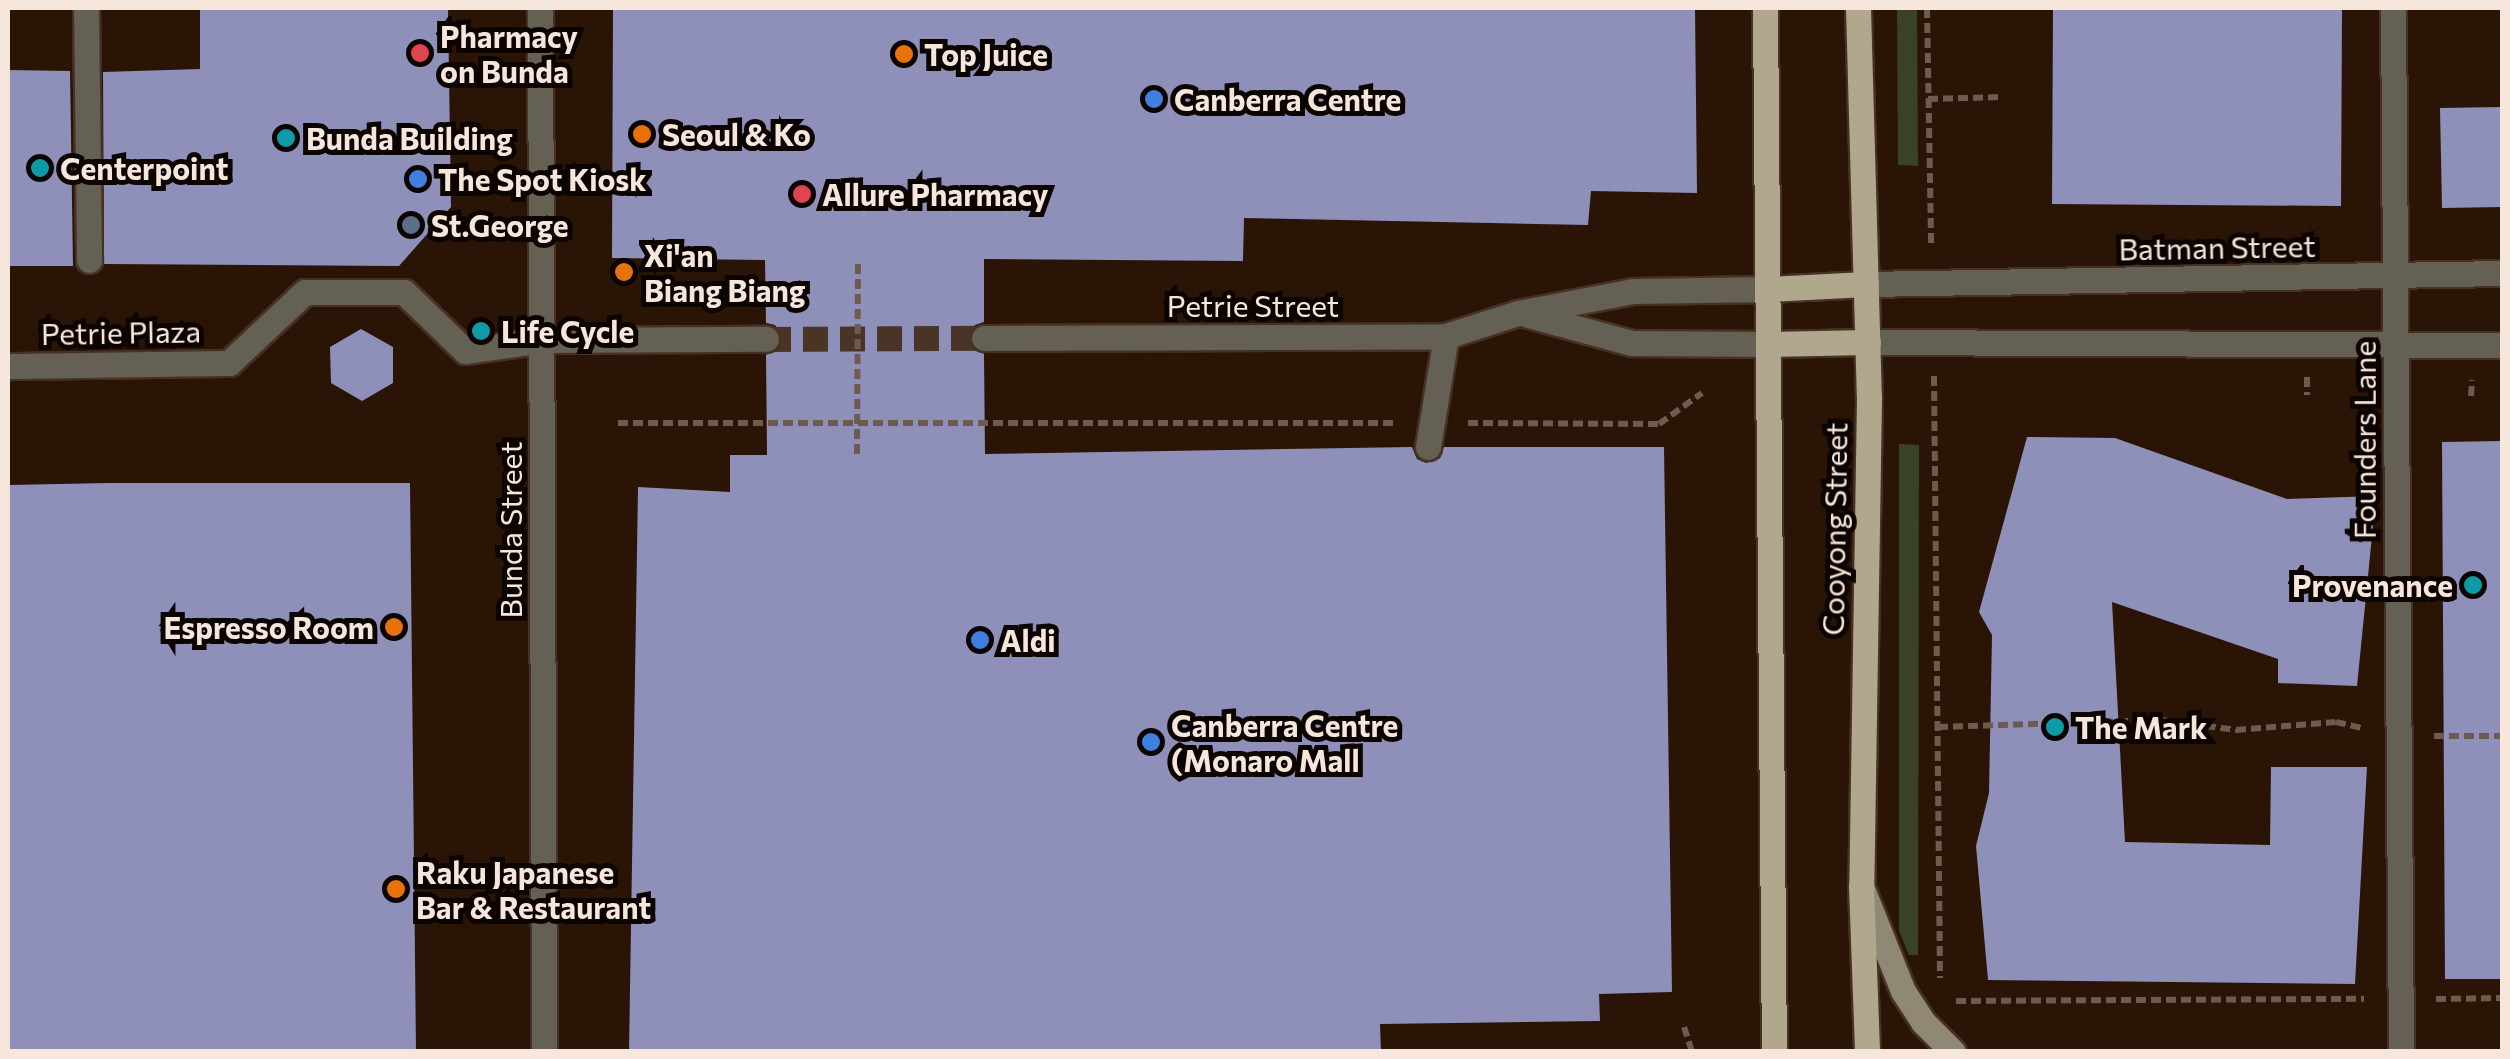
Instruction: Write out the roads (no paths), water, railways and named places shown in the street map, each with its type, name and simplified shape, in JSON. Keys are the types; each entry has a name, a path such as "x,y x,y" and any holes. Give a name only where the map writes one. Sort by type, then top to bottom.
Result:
{"main road":[{"name":"Cooyong Street","path":"1765,8 1774,1052"},
{"name":"Cooyong Street","path":"1858,8 1868,342 1861,886 1867,1052"},
{"name":"Petrie Street","path":"1768,288 1866,284"},
{"path":"1768,344 1868,342"},
{"path":"1861,886 1903,991 1922,1022 1952,1052"}],"street":[{"path":"86,8 89,260"},
{"name":"Bunda Street","path":"540,8 544,1052"},
{"name":"Founders Lane","path":"2393,8 2401,1052"},
{"name":"Batman Street","path":"1932,285 2502,273"},
{"name":"Petrie Street","path":"1866,284 1932,285"},
{"name":"Petrie Street","path":"984,338 1446,336 1518,313 1633,291 1768,288"},
{"name":"Petrie Plaza","path":"8,366 230,363 306,292 404,292 465,351 542,340"},
{"path":"1518,313 1632,343 1768,344"},
{"path":"1432,435 1446,336"},
{"path":"542,340 766,339"},
{"path":"1868,342 2502,346"}],"tunnel":[{"path":"766,339 984,338"}],"place":[{"name":"Pharmacy on Bunda","path":"420,53"},
{"name":"Top Juice","path":"904,54"},
{"name":"Canberra Centre","path":"1154,99"},
{"name":"Seoul & Ko","path":"642,134"},
{"name":"Bunda Building","path":"286,138"},
{"name":"Centerpoint","path":"40,168"},
{"name":"The Spot Kiosk","path":"418,179"},
{"name":"Allure Pharmacy","path":"802,194"},
{"name":"St.George","path":"411,225"},
{"name":"Xi'an Biang Biang","path":"624,272"},
{"name":"Life Cycle","path":"481,331"},
{"name":"Provenance","path":"2473,585"},
{"name":"Espresso Room","path":"394,627"},
{"name":"Aldi","path":"980,640"},
{"name":"The Mark","path":"2055,727"},
{"name":"Canberra Centre (Monaro Mall","path":"1151,742"},
{"name":"Raku Japanese Bar & Restaurant","path":"396,889"}]}
